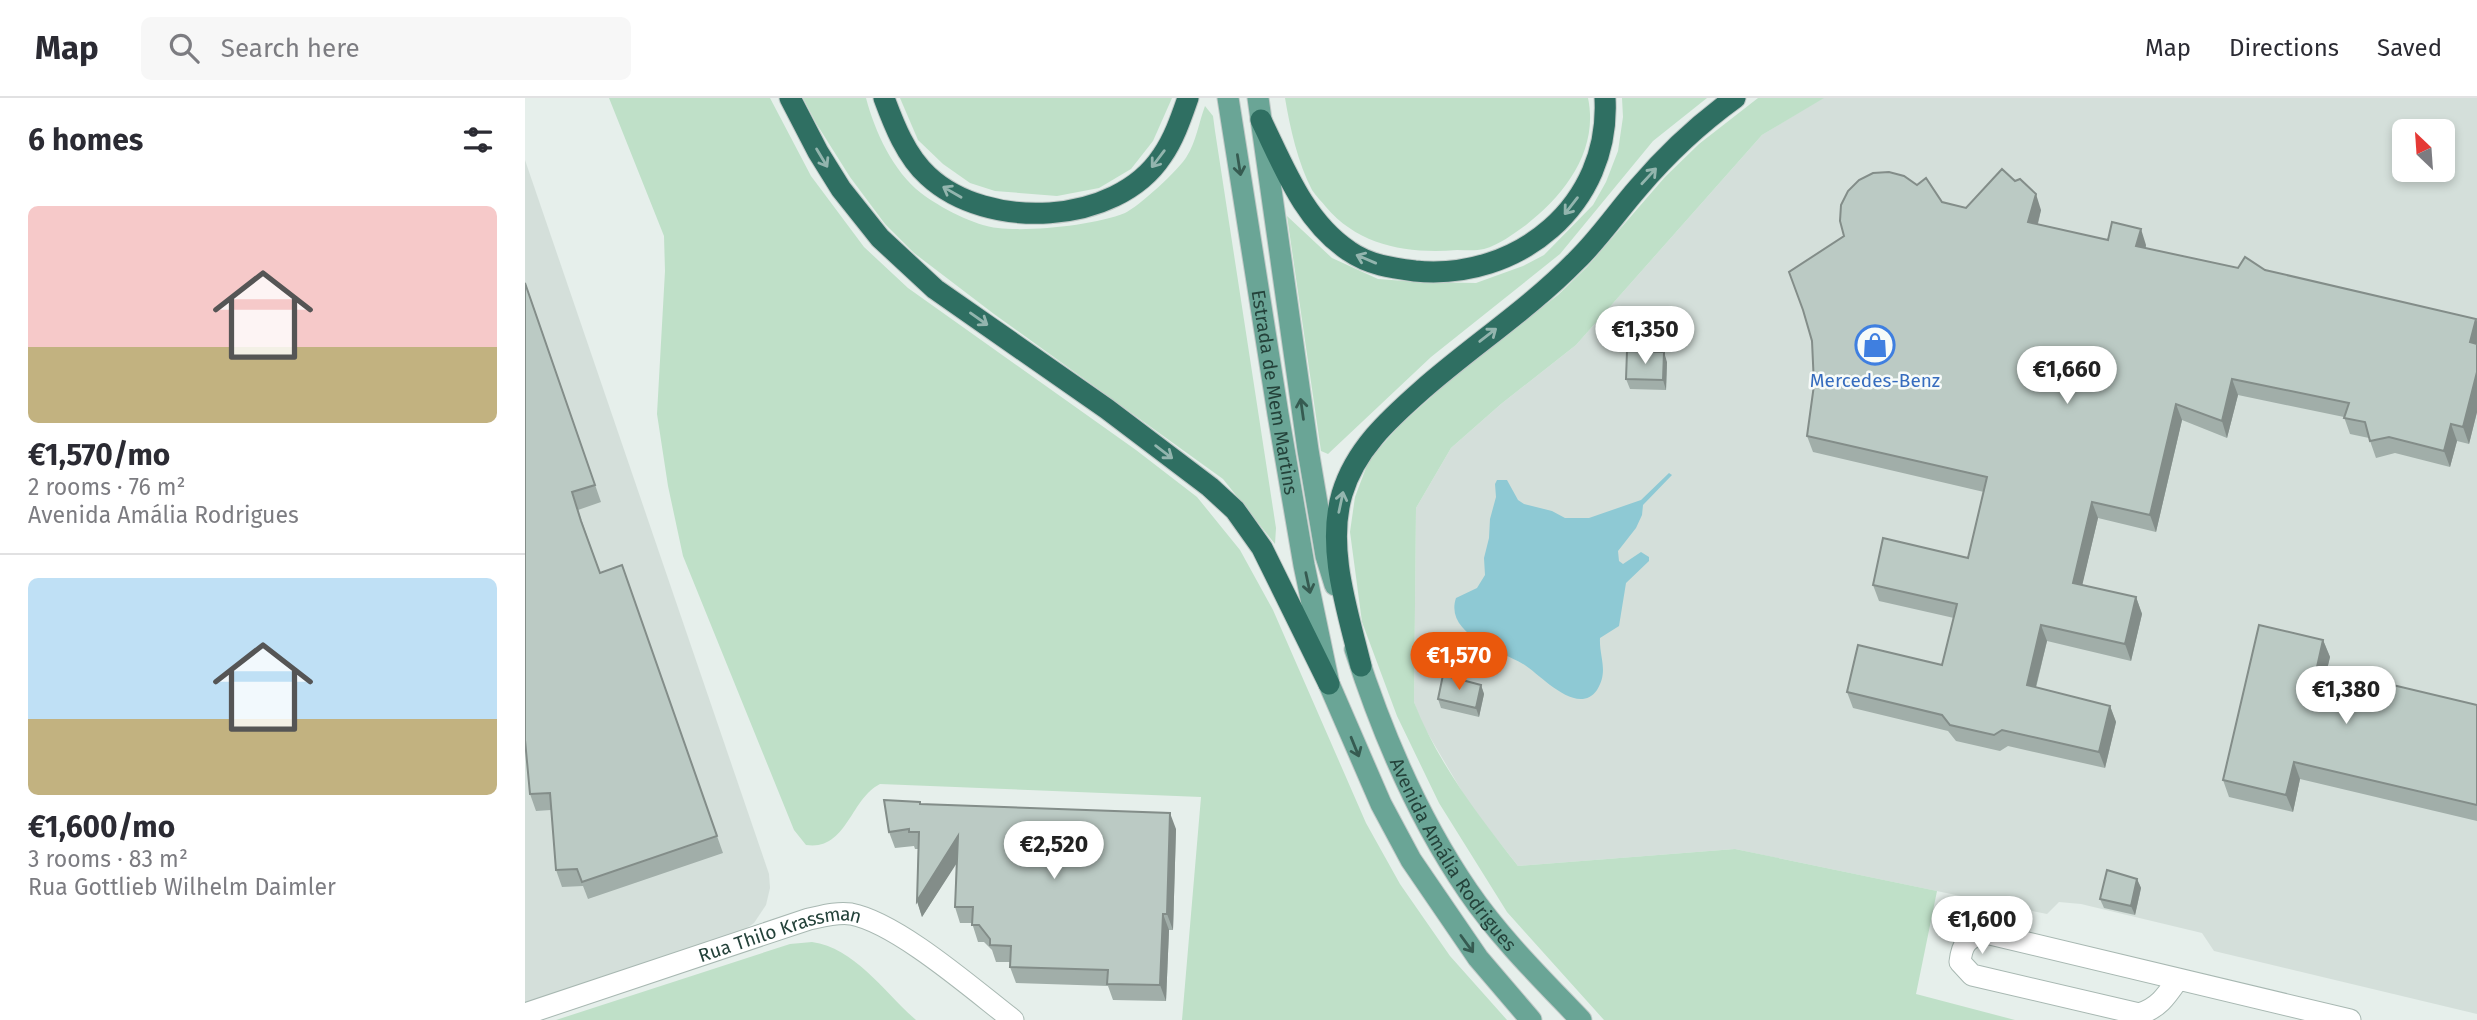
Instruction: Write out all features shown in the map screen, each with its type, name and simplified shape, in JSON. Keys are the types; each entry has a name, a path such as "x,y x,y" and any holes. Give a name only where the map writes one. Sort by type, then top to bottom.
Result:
{"highway":[{"path":"790,98 841,189 880,238 935,289 1107,409 1210,487 1235,510 1262,548 1329,684"},
{"path":"884,98 906,148 928,176 975,205 1007,212 1037,214 1068,211 1100,202 1124,191 1148,173 1162,157 1188,98"},
{"path":"1261,120 1303,201 1333,239 1369,262 1397,269 1453,271 1494,262 1514,254 1557,223 1581,193 1594,171 1606,122 1605,98"},
{"path":"1361,666 1343,588 1337,542 1338,511 1350,472 1375,433 1448,366 1553,284 1578,260 1638,187 1677,146 1735,98"}],"main road":[{"name":"Estrada de Mem Martins","path":"1228,98 1304,565 1329,684"},
{"name":"Estrada de Mem Martins","path":"1258,98 1306,437 1326,556 1361,666"},
{"name":"Avenida Amália Rodrigues","path":"1361,666 1390,743 1414,796 1468,891 1519,954 1581,1020"},
{"name":"Avenida Amália Rodrigues","path":"1329,684 1375,793 1411,860 1478,958 1531,1020"}],"street":[{"name":"Rua Thilo Krassman","path":"525,1014 809,919 835,913 853,914 906,939 1013,1020"},
{"path":"2178,979 2163,1001 2151,1010 2139,1014 1972,975 1960,962 1962,946 1972,936 1986,933 2350,1020"}],"shaded area":[{"path":"1823,98 2477,98 2477,1014 2214,951 2202,933 2081,904 2059,902 2047,914 1735,849 1518,866 1470,805 1421,722 1414,702 1416,508 1451,448 1501,404 1576,345 1762,135"},
{"path":"525,160 769,874 770,888 766,905 754,923 737,935 525,1003"}],"green space":[{"path":"609,98 770,98 811,176 864,247 908,288 1136,450 1197,497 1240,550 1273,610 1366,823 1400,884 1450,956 1507,1020 1182,1020 1201,797 880,784 870,791 831,840 820,845 806,845 794,830 683,556 668,486 657,414 665,271 664,236"},
{"path":"803,98 866,98 886,150 911,184 958,215 979,224 1011,229 1081,224 1125,213 1158,187 1183,162 1193,145 1205,106 1213,116 1276,528 1275,544 1223,479 914,253 885,224 850,177"},
{"path":"900,98 1172,98 1153,141 1131,169 1099,188 1057,196 995,191 970,183 943,164 918,140"},
{"path":"1285,98 1588,98 1590,117 1588,136 1576,170 1554,200 1526,225 1506,239 1478,250 1421,250 1385,245 1369,239 1353,231 1326,207 1307,180 1292,133"},
{"path":"1622,98 1707,98 1653,141 1560,254 1431,357 1328,454 1321,451 1287,216 1332,258 1378,279 1476,283 1523,266 1544,255 1593,205 1606,182 1618,151 1623,117"},
{"path":"1758,98 1824,98 1762,135 1576,345 1501,404 1451,448 1416,508 1414,702 1446,767 1518,866 1735,849 1937,891 1916,994 2015,1020 1604,1020 1507,912 1439,803 1397,716 1362,622 1350,532 1355,497 1369,460 1399,426 1458,373 1558,295 1587,267 1665,177 1699,144"},
{"path":"812,942 828,946 856,962 916,1020 556,1020 790,944"}],"water":[{"path":"1669,473 1672,475 1643,505 1636,528 1618,551 1619,561 1623,564 1641,552 1649,557 1649,561 1626,583 1619,626 1600,638 1603,664 1601,683 1589,697 1579,699 1559,691 1523,664 1476,639 1458,622 1454,611 1456,598 1477,588 1485,575 1484,558 1497,480 1507,480 1518,500 1524,504 1552,511 1565,518 1589,518 1641,500"}],"building":[{"path":"2002,169 2015,181 2020,179 2036,194 2028,222 2108,240 2112,222 2141,229 2136,246 2238,268 2245,257 2265,270 2476,319 2470,342 2477,344 2477,372 2463,427 2451,424 2444,451 2389,437 2370,441 2365,422 2344,418 2349,403 2232,379 2222,421 2176,404 2150,515 2092,502 2073,583 2136,597 2125,644 2041,625 2027,685 2110,706 2099,752 2002,730 1994,735 1950,725 1942,715 1847,692 1858,645 1942,665 1957,604 1873,585 1883,538 1968,558 1987,477 1807,436 1814,385 1812,341 1789,272 1844,236 1840,221 1841,205 1848,191 1859,180 1873,173 1889,172 1904,176 1917,185 1926,178 1942,202 1966,208"},
{"path":"525,283 595,485 572,492 581,521 600,573 622,565 717,836 582,882 577,869 556,870 550,793 530,794 525,740"},
{"path":"1627,351 1664,352 1663,380 1626,379"},
{"path":"2259,625 2323,640 2317,667 2477,705 2477,805 2294,762 2286,795 2223,780"},
{"path":"1443,675 1481,685 1476,708 1438,699"},
{"path":"884,800 920,804 1170,813 1167,914 1163,914 1160,985 1107,984 1108,970 1010,967 1011,946 990,945 990,939 979,925 972,925 973,907 955,907 958,836 917,901 919,832 909,832 909,829 889,832"},
{"path":"2107,870 2137,879 2131,906 2100,899"}],"place":[{"name":"Mercedes-Benz","path":"1875,345"}]}
